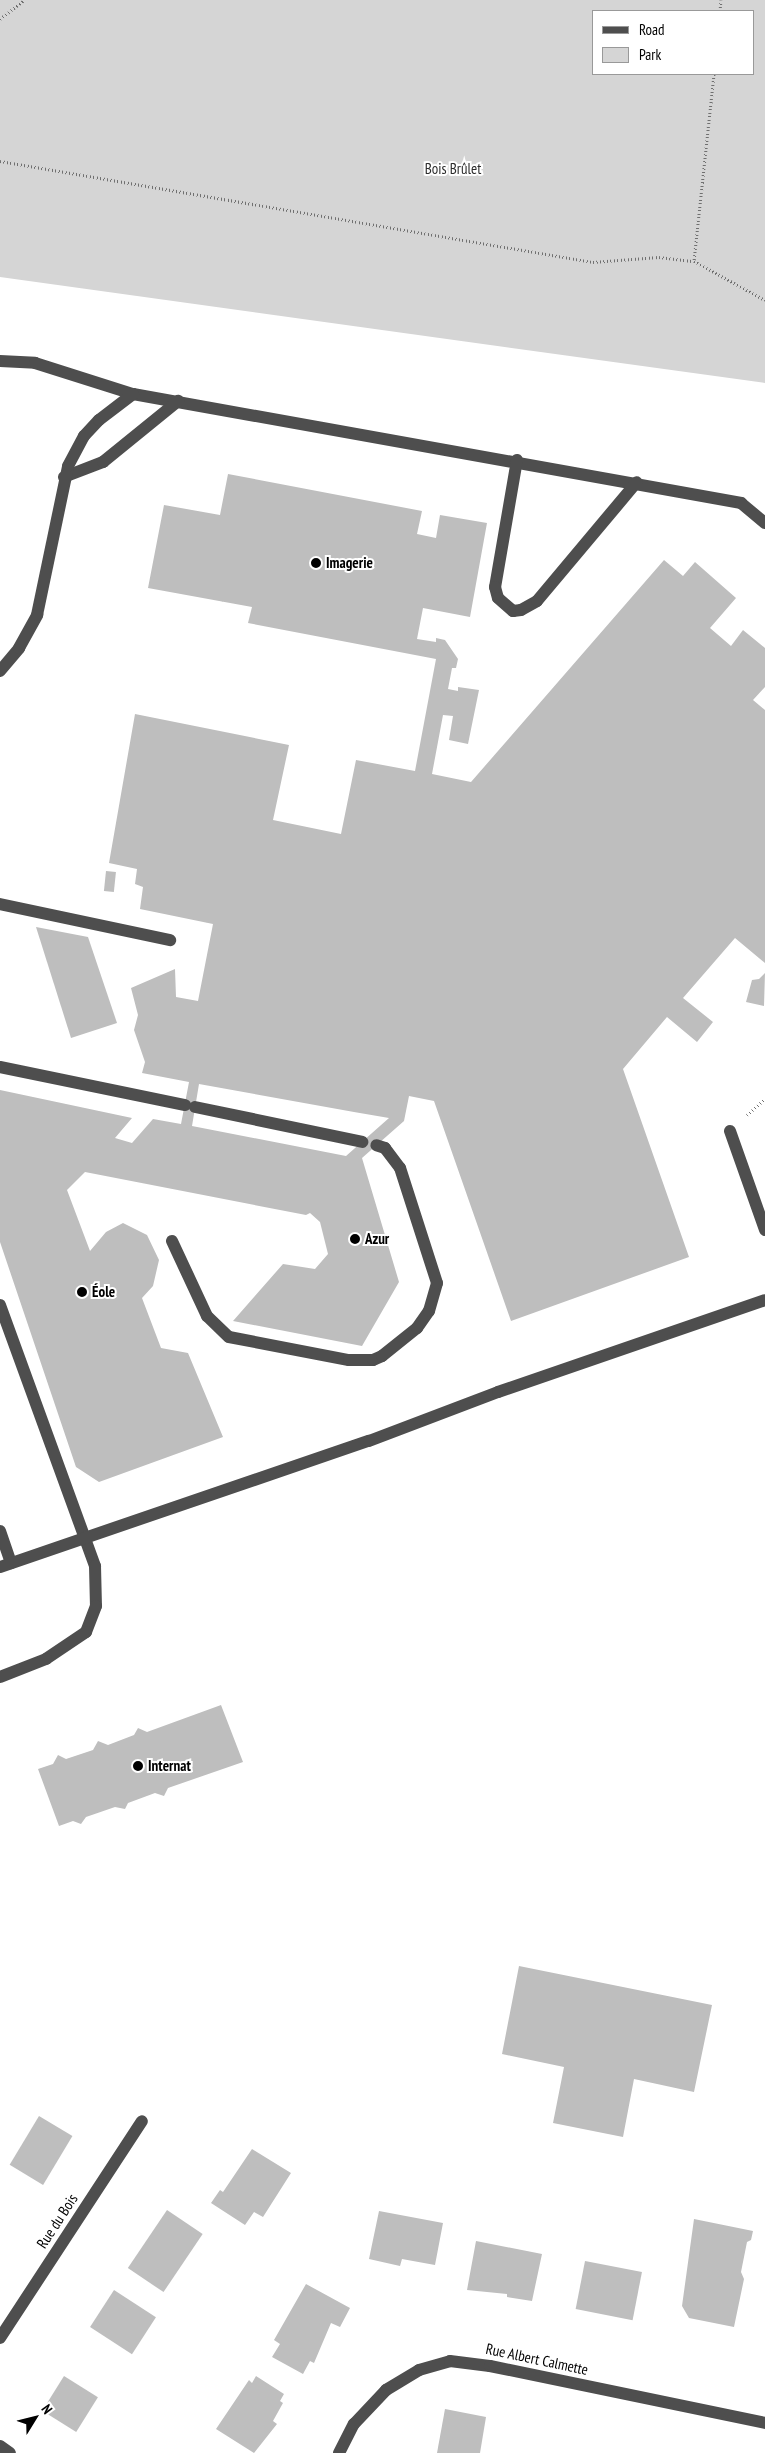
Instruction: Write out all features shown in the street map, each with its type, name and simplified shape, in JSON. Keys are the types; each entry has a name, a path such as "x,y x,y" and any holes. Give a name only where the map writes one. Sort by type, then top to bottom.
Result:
{"street":[{"path":"0,361 35,363 134,394 517,460 741,503 765,523"},
{"path":"0,670 20,648 37,615 64,477 84,436 99,420 134,394"},
{"path":"64,477 103,462 178,401"},
{"path":"517,460 495,587 498,598 512,611 521,610 537,601 637,482"},
{"path":"0,904 170,940"},
{"path":"0,1067 362,1142"},
{"path":"730,1131 765,1230"},
{"path":"172,1241 207,1316 229,1337 349,1360 373,1360 382,1356 417,1328 429,1311 438,1283 400,1168 385,1148 376,1145"},
{"path":"0,1531 6,1565 765,1300"},
{"path":"0,1305 95,1566 96,1606 86,1632 46,1659 0,1677"},
{"name":"Rue du Bois","path":"0,2338 142,2122"},
{"name":"Rue Albert Calmette","path":"339,2453 354,2424 386,2390 419,2370 450,2361 490,2366 765,2423"},
{"path":"0,2446 10,2453"}],"path":[{"path":"0,20 24,0"},
{"path":"694,261 714,75"},
{"path":"0,161 593,262 659,257 694,261 765,300"}],"green space":[{"name":"Bois Brûlet","path":"0,0 765,0 765,383 0,277"}],"building":[{"path":"228,474 422,511 417,534 436,538 440,515 487,523 470,617 423,608 417,639 436,642 436,638 445,640 458,659 456,668 452,668 448,689 458,691 458,687 479,690 468,744 449,740 453,716 443,715 432,774 471,782 664,560 683,576 695,562 736,598 710,628 731,646 743,630 765,648 765,687 753,700 765,710 765,963 735,938 683,998 713,1022 697,1042 667,1017 623,1069 689,1257 511,1321 434,1101 409,1096 404,1121 362,1158 399,1282 362,1346 233,1321 283,1264 315,1269 328,1254 320,1222 310,1213 306,1215 85,1172 67,1190 90,1251 106,1232 123,1223 147,1235 159,1260 153,1286 142,1298 161,1348 188,1353 223,1437 99,1482 76,1467 0,1242 0,1090 132,1118 115,1138 132,1143 153,1119 181,1124 189,1082 142,1073 145,1062 134,1030 138,1015 131,988 175,969 176,997 198,1001 213,924 140,909 143,887 135,884 137,869 109,863 135,714 289,745 273,820 341,834 356,760 415,771 436,659 248,623 252,607 148,588 164,505 220,515","holes":["199,1084 389,1118 346,1156 192,1126"]},
{"path":"106,871 116,872 114,892 104,891"},
{"path":"36,927 88,937 117,1023 71,1038"},
{"path":"765,973 764,1006 746,1002 752,980 759,979"},
{"name":"Internat","path":"221,1705 243,1762 168,1788 164,1796 155,1793 128,1803 125,1809 115,1807 86,1817 81,1824 73,1821 59,1826 38,1769 53,1764 58,1755 66,1759 93,1750 98,1741 108,1745 134,1735 138,1728 147,1732"},
{"path":"519,1966 712,2005 694,2092 634,2079 623,2137 553,2123 564,2067 502,2054"},
{"path":"39,2116 72,2136 43,2185 10,2165"},
{"path":"252,2149 291,2173 263,2217 254,2212 245,2225 211,2203 220,2190 223,2192"},
{"path":"167,2210 203,2234 164,2292 128,2268"},
{"path":"379,2211 443,2223 435,2265 402,2259 400,2266 369,2259"},
{"path":"694,2219 753,2231 751,2240 747,2242 741,2272 744,2279 734,2327 689,2318 682,2306"},
{"path":"476,2241 542,2254 532,2301 507,2297 507,2294 467,2290"},
{"path":"585,2261 642,2272 633,2320 576,2309"},
{"path":"306,2284 350,2308 340,2327 331,2323 314,2363 310,2361 303,2374 272,2357 280,2344 274,2340"},
{"path":"114,2290 156,2317 132,2354 90,2327"},
{"path":"64,2376 98,2397 76,2432 42,2411"},
{"path":"256,2376 284,2394 280,2401 283,2403 273,2421 277,2424 254,2453 216,2429 249,2380 252,2383"},
{"path":"445,2409 486,2417 480,2453 437,2453"}],"place":[{"name":"Imagerie","path":"316,563"},
{"name":"Azur","path":"355,1239"},
{"name":"Éole","path":"82,1292"},
{"name":"Internat","path":"138,1766"}]}
